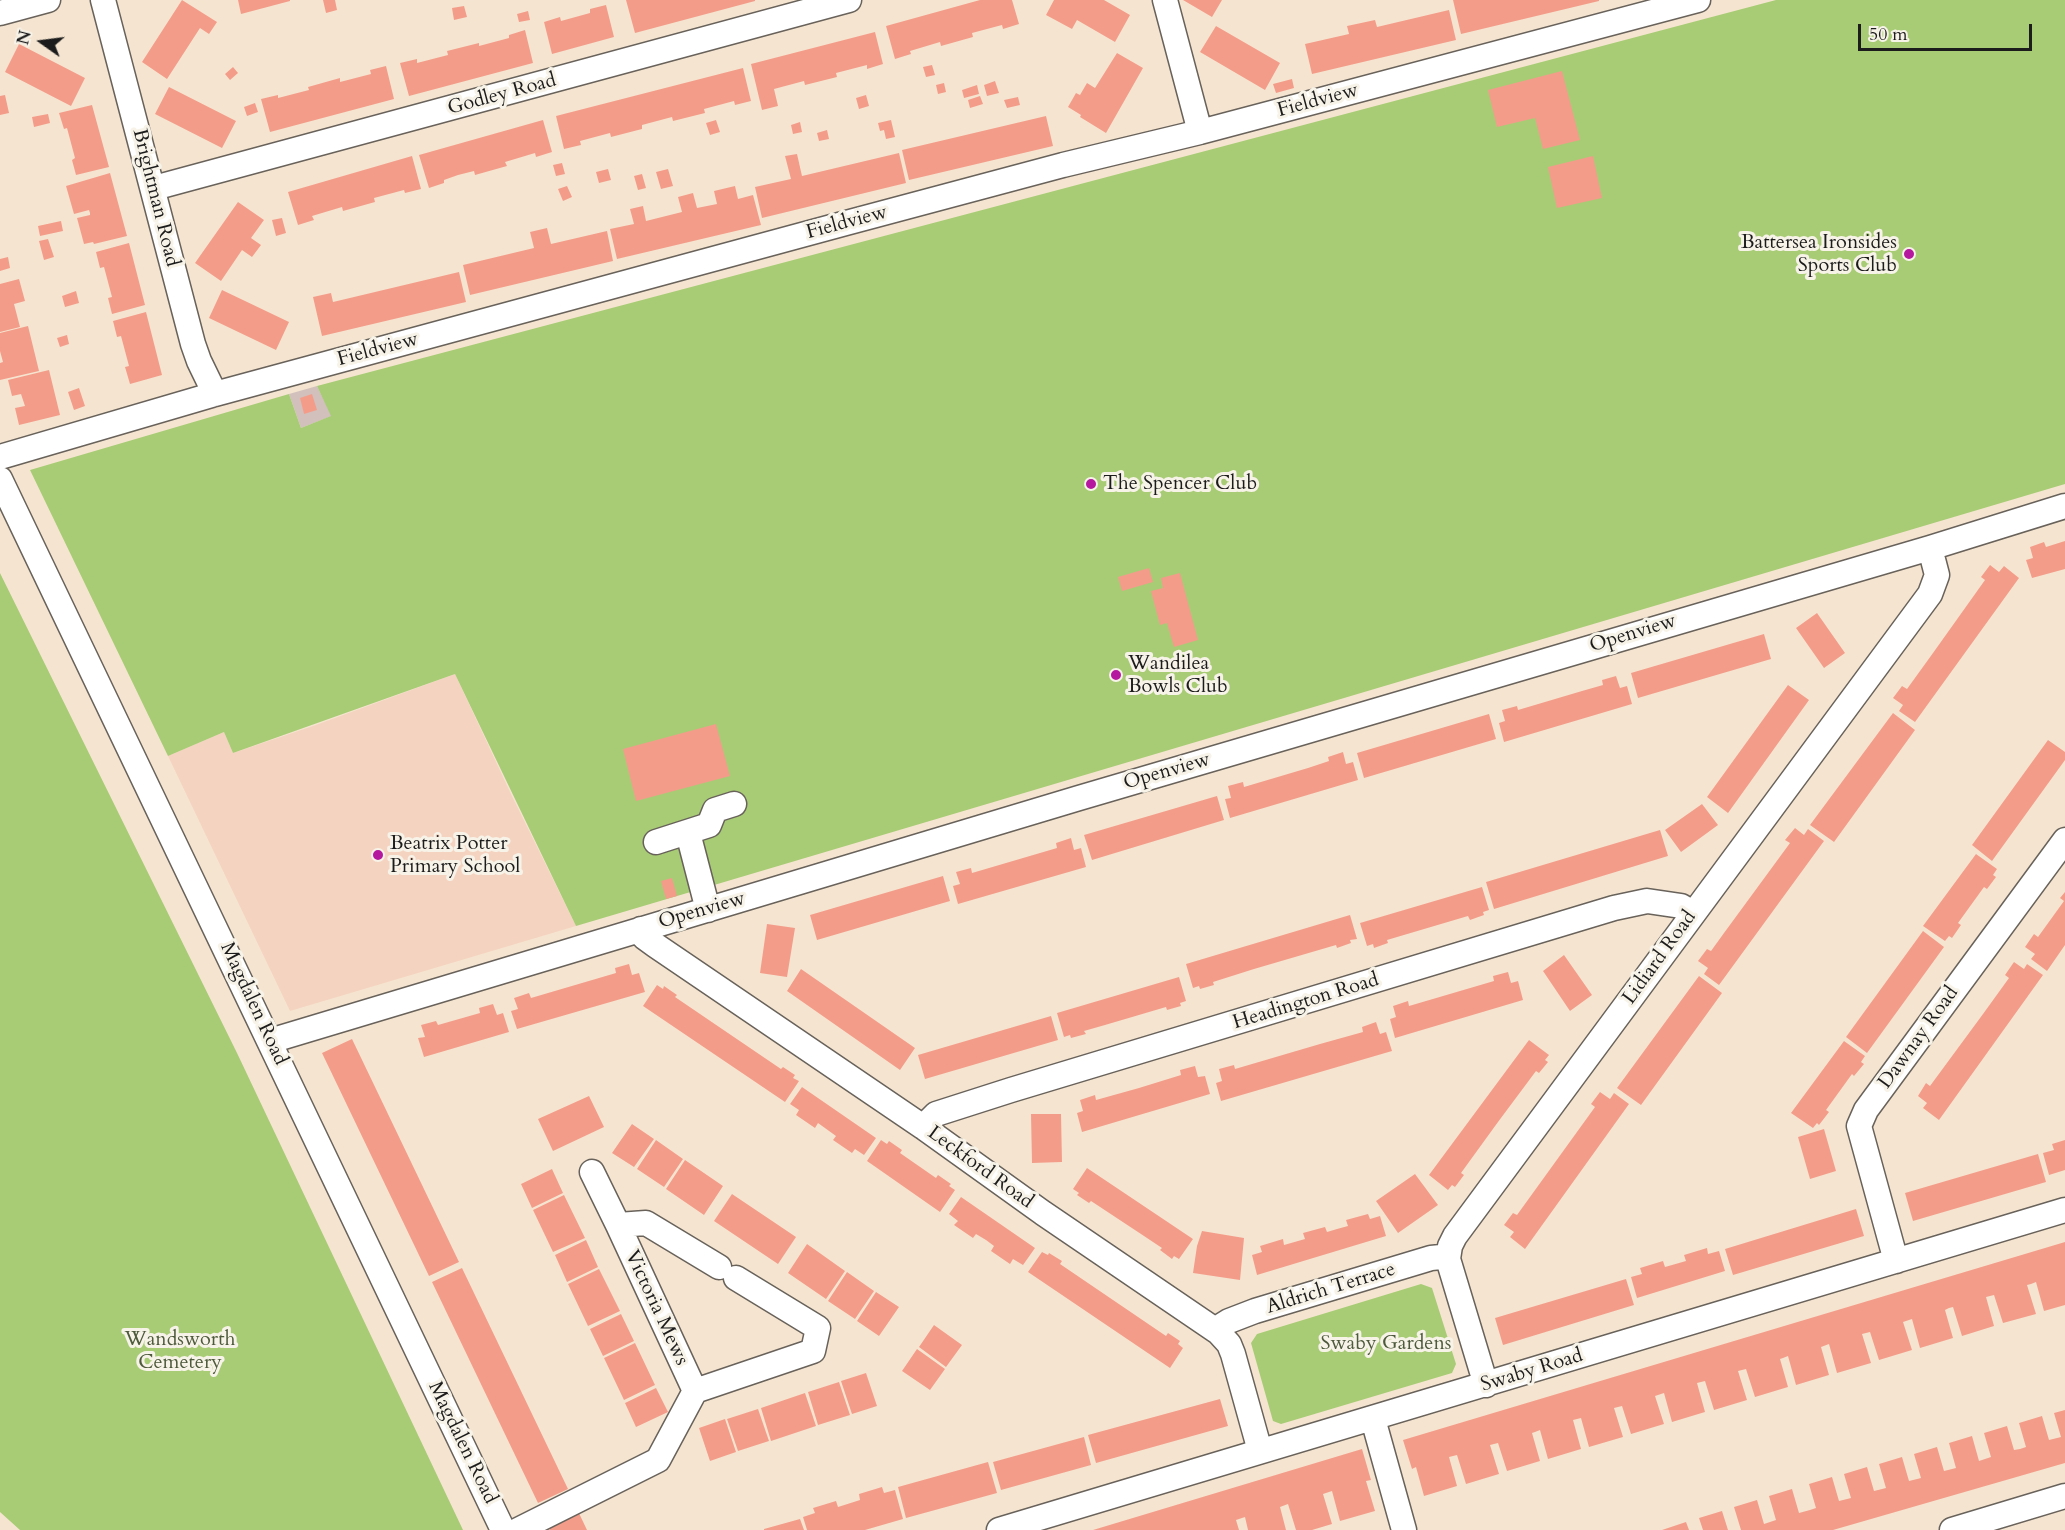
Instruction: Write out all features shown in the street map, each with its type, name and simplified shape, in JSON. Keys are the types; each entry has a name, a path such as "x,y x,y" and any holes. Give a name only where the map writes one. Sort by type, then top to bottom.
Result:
{"street":[{"path":"0,13 48,0"},
{"name":"Brightman Road","path":"103,0 193,344 215,394"},
{"name":"Godley Road","path":"154,188 849,0"},
{"path":"1165,0 1200,132"},
{"name":"Fieldview","path":"0,457 215,394 1052,168 1200,132 1698,0"},
{"name":"Magdalen Road","path":"0,479 503,1530"},
{"name":"Openview","path":"270,1041 2065,506"},
{"name":"Lidiard Road","path":"1448,1259 1450,1246 1455,1236 1930,594 1937,575 1930,548"},
{"path":"656,842 709,825 715,810 734,804"},
{"path":"688,833 708,910"},
{"name":"Dawnay Road","path":"1896,1261 1861,1140 1859,1125 1866,1110 2065,840"},
{"name":"Headington Road","path":"923,1127 936,1114 1614,908 1647,901 1681,906 1693,913"},
{"name":"Leckford Road","path":"641,929 646,939 923,1127 1043,1213 1218,1332 1229,1344 1233,1354 1260,1451"},
{"name":"Victoria Mews","path":"592,1172 694,1391"},
{"name":"Swaby Road","path":"999,1530 2065,1210"},
{"name":"Victoria Mews","path":"518,1530 658,1460 694,1391 813,1351 818,1328 646,1223 618,1225"},
{"name":"Aldrich Terrace","path":"1218,1332 1221,1326 1229,1321 1256,1311 1431,1258 1448,1259"},
{"path":"1448,1259 1486,1385"},
{"path":"1373,1419 1404,1530"},
{"path":"1952,1530 2065,1496"}],"shaded area":[{"path":"317,386 332,416 301,428 289,394"},
{"name":"Beatrix Potter Primary School","path":"455,674 576,926 290,1011 168,756 224,732 233,753"}],"green space":[{"name":"The Spencer Club","path":"1776,0 2065,0 2065,484 576,926 455,674 233,753 224,732 168,756 30,470 289,394 301,428 331,416 317,386"},
{"name":"Wandsworth Cemetery","path":"0,573 237,1053 463,1530 20,1530 0,1512"},
{"name":"Swaby Gardens","path":"1421,1284 1432,1288 1456,1364 1452,1373 1281,1424 1273,1421 1251,1343 1257,1334"}],"building":[{"path":"182,0 217,22 209,34 200,28 167,79 142,62"},
{"path":"238,0 290,0 290,1 241,14"},
{"path":"323,0 335,0 337,10 326,13"},
{"path":"626,0 755,0 755,1 635,33"},
{"path":"980,0 1012,0 1019,24 1003,29 1002,25 972,33 973,37 941,46 940,42 910,51 911,54 895,59 886,26"},
{"path":"1054,0 1104,0 1130,15 1115,42 1077,20 1072,29 1046,15"},
{"path":"1183,0 1222,0 1212,17"},
{"path":"1453,0 1599,0 1599,1 1461,34"},
{"path":"606,5 614,37 552,54 544,22 560,17 561,21 590,13 590,9"},
{"path":"464,6 467,17 454,20 452,8"},
{"path":"1449,10 1456,40 1312,74 1305,44 1349,34 1347,26 1375,20 1377,27"},
{"path":"528,11 530,20 519,22 517,14"},
{"path":"1216,26 1280,63 1265,90 1200,52"},
{"path":"525,30 533,63 409,96 400,63 417,59 417,63 448,55 447,51 509,38 509,35"},
{"path":"875,32 883,64 867,69 867,65 836,73 837,77 805,85 804,81 774,89 778,106 762,110 751,64"},
{"path":"19,44 85,78 71,106 5,72"},
{"path":"1117,53 1143,68 1106,133 1068,107 1076,93 1080,95 1087,83 1095,88"},
{"path":"932,65 935,75 926,77 923,67"},
{"path":"386,66 394,99 270,132 261,99 278,95 278,98 309,90 308,87 340,78 340,82 371,74 370,70"},
{"path":"233,67 238,73 230,80 225,74"},
{"path":"743,68 751,101 735,105 734,101 704,109 705,113 673,121 672,117 642,125 642,129 611,137 610,133 580,141 581,145 564,149 556,116"},
{"path":"1562,71 1580,140 1543,149 1535,118 1497,127 1488,90"},
{"path":"1292,79 1294,88 1276,93 1273,84"},
{"path":"995,81 999,93 987,96 984,85"},
{"path":"944,83 946,92 938,94 936,85"},
{"path":"977,85 979,94 964,98 962,90"},
{"path":"169,87 236,121 222,148 155,114"},
{"path":"5,95 9,113 0,115 0,96"},
{"path":"866,95 869,106 859,109 856,98"},
{"path":"980,96 983,104 970,108 968,100"},
{"path":"1018,97 1020,105 1007,108 1004,100"},
{"path":"255,103 258,112 247,116 244,107"},
{"path":"92,105 109,167 76,175 72,160 75,158 67,128 64,129 59,113"},
{"path":"48,114 50,123 34,127 32,117"},
{"path":"1046,116 1053,146 909,180 902,150"},
{"path":"543,120 552,152 536,157 535,153 505,162 507,166 475,175 474,171 458,175 429,188 419,155"},
{"path":"716,120 720,132 710,135 706,123"},
{"path":"891,120 895,137 886,139 884,130 880,131 878,123"},
{"path":"800,122 802,132 793,134 791,125"},
{"path":"827,130 829,139 819,141 817,133"},
{"path":"899,153 906,183 762,218 755,187 791,179 785,156 797,154 802,176"},
{"path":"412,156 421,189 405,193 404,190 374,198 375,202 343,211 342,207 312,216 314,220 298,225 288,192"},
{"path":"1593,156 1602,198 1557,208 1548,167"},
{"path":"562,163 565,174 556,176 553,165"},
{"path":"608,169 611,180 599,183 596,172"},
{"path":"668,169 673,186 661,189 656,172"},
{"path":"110,173 127,236 94,244 93,242 84,244 77,218 90,215 90,213 89,210 74,214 66,186"},
{"path":"642,174 646,188 638,190 634,176"},
{"path":"567,186 572,197 563,201 558,189"},
{"path":"735,186 738,199 753,195 761,225 617,259 610,229 634,224 630,209 643,206 646,221 682,212 678,197 693,193 697,208 717,204 714,191"},
{"path":"238,202 264,220 251,238 261,245 252,257 242,250 221,281 195,263"},
{"path":"282,218 286,233 276,236 272,220"},
{"path":"61,221 63,231 40,236 38,226"},
{"path":"547,228 551,244 607,231 613,261 470,295 463,265 534,248 530,232"},
{"path":"48,239 54,257 44,260 39,241"},
{"path":"129,243 145,305 112,314 108,298 112,297 104,267 100,268 96,252"},
{"path":"8,257 10,268 0,271 0,259"},
{"path":"459,272 466,302 322,336 313,297 331,293 333,302"},
{"path":"19,279 25,301 14,304 20,327 0,332 0,284"},
{"path":"222,290 289,322 276,350 209,318"},
{"path":"76,291 79,303 65,307 62,296"},
{"path":"146,312 162,375 130,384 125,367 129,366 121,336 117,337 113,321"},
{"path":"28,326 39,371 0,380 0,363 3,362 0,351 0,333"},
{"path":"67,335 69,344 60,347 57,338"},
{"path":"49,370 60,415 19,425 15,408 25,406 21,394 12,396 8,380"},
{"path":"79,388 85,406 74,410 68,392"},
{"path":"312,394 317,410 304,414 300,398"},
{"path":"2065,541 2065,569 2032,578 2026,560 2033,558 2030,547 2044,542 2046,547"},
{"path":"1990,565 1999,572 2004,566 2019,578 1915,722 1899,711 1903,705 1893,698 1902,686 1907,689 1985,580 1981,577"},
{"path":"1149,568 1153,582 1122,591 1118,577"},
{"path":"1180,573 1198,640 1174,647 1167,623 1160,625 1151,591 1163,588 1161,578"},
{"path":"1817,613 1845,653 1824,668 1796,628"},
{"path":"1764,634 1771,659 1638,698 1631,673"},
{"path":"1616,676 1620,688 1627,686 1632,704 1504,742 1499,723 1505,721 1502,710 1517,706 1518,710 1603,685 1602,680"},
{"path":"1788,685 1809,700 1728,813 1707,797"},
{"path":"1893,713 1915,730 1834,842 1810,825"},
{"path":"1489,714 1496,739 1364,778 1357,753"},
{"path":"716,724 730,776 636,801 623,749"},
{"path":"2048,740 2065,752 2065,760 1992,861 1972,845"},
{"path":"1343,752 1346,764 1353,762 1358,780 1230,818 1225,799 1231,798 1228,786 1243,782 1244,787 1329,761 1328,757"},
{"path":"1217,796 1224,820 1092,860 1084,835"},
{"path":"1702,804 1718,825 1681,852 1665,830"},
{"path":"1795,828 1804,835 1808,829 1824,841 1719,985 1704,974 1708,968 1698,961 1707,949 1711,951 1790,843 1785,840"},
{"path":"1660,830 1668,856 1494,909 1486,882"},
{"path":"1071,838 1074,850 1081,848 1086,867 958,904 953,886 960,884 956,872 971,868 972,873 1057,848 1056,843"},
{"path":"1976,854 1997,869 1993,875 1996,877 1987,889 1984,887 1958,923 1961,925 1952,938 1949,936 1945,941 1923,926"},
{"path":"943,876 950,901 817,940 810,915"},
{"path":"672,878 677,896 666,899 661,881"},
{"path":"1482,887 1489,910 1483,912 1484,915 1470,920 1468,916 1387,940 1388,943 1374,948 1373,944 1367,946 1360,923"},
{"path":"2065,892 2065,945 2047,971 2031,959 2035,954 2025,947 2034,934 2038,937 2064,901 2060,898"},
{"path":"1350,915 1357,939 1350,940 1351,943 1337,948 1336,945 1254,969 1213,982 1214,985 1200,989 1199,986 1193,988 1186,964"},
{"path":"767,924 795,928 787,977 760,973"},
{"path":"1923,931 1944,947 1867,1053 1846,1037"},
{"path":"1564,955 1592,995 1570,1011 1543,971"},
{"path":"2014,962 2024,969 2027,964 2043,975 1939,1120 1923,1108 1927,1103 1918,1096 1926,1083 1930,1086 2009,978 2005,975"},
{"path":"629,964 632,975 639,973 645,992 517,1029 511,1011 518,1009 514,998 529,993 531,998 616,973 615,968"},
{"path":"801,969 915,1048 900,1070 787,991"},
{"path":"1508,972 1511,983 1518,981 1523,1000 1395,1038 1390,1019 1396,1017 1393,1006 1408,1001 1409,1006 1494,981 1493,976"},
{"path":"1699,976 1722,993 1641,1105 1617,1088"},
{"path":"1179,977 1186,1001 1180,1003 1181,1006 1167,1010 1166,1007 1084,1031 1086,1034 1071,1038 1070,1035 1064,1037 1057,1013"},
{"path":"657,985 663,989 664,986 677,995 675,997 781,1069 783,1067 795,1075 793,1078 799,1081 785,1102 643,1006"},
{"path":"493,1004 497,1015 503,1013 509,1032 424,1057 418,1038 425,1037 421,1025 436,1021 438,1025 480,1013 479,1008"},
{"path":"1051,1016 1058,1040 925,1079 918,1055"},
{"path":"1376,1022 1380,1034 1386,1032 1392,1051 1221,1101 1216,1083 1222,1081 1219,1069 1234,1065 1235,1069 1363,1032 1362,1027"},
{"path":"352,1039 459,1262 429,1276 322,1053"},
{"path":"1529,1040 1549,1055 1545,1060 1548,1062 1539,1073 1536,1071 1461,1173 1464,1175 1455,1187 1452,1185 1448,1190 1429,1175"},
{"path":"1844,1041 1865,1056 1861,1062 1864,1064 1854,1076 1852,1074 1826,1110 1829,1112 1819,1125 1817,1123 1813,1128 1791,1113"},
{"path":"1195,1066 1198,1077 1205,1076 1210,1094 1082,1132 1077,1113 1083,1111 1080,1100 1095,1095 1096,1100 1139,1088 1181,1075 1180,1070"},
{"path":"802,1087 876,1138 864,1155 855,1149 852,1153 833,1140 836,1136 818,1123 815,1128 796,1115 799,1110 790,1104"},
{"path":"1600,1092 1610,1099 1614,1093 1629,1104 1525,1249 1510,1237 1514,1232 1504,1225 1513,1213 1517,1215 1595,1107 1591,1104"},
{"path":"589,1096 604,1127 553,1151 538,1119"},
{"path":"1031,1114 1061,1114 1062,1162 1032,1163"},
{"path":"632,1124 654,1139 634,1167 612,1153"},
{"path":"1824,1129 1836,1171 1810,1179 1798,1137"},
{"path":"656,1140 683,1159 664,1187 637,1169"},
{"path":"881,1140 887,1144 889,1141 902,1150 900,1153 936,1178 938,1175 951,1184 949,1186 955,1190 940,1212 867,1161"},
{"path":"2065,1140 2065,1170 2049,1175 2043,1153 2054,1150 2052,1144"},
{"path":"2038,1154 2046,1182 1913,1221 1905,1193"},
{"path":"685,1160 723,1186 704,1215 666,1189"},
{"path":"1087,1168 1193,1239 1179,1259 1174,1256 1172,1259 1160,1250 1162,1248 1091,1201 1089,1203 1077,1195 1079,1193 1073,1189"},
{"path":"552,1169 563,1193 532,1208 521,1184"},
{"path":"1415,1174 1438,1205 1398,1233 1376,1201"},
{"path":"732,1194 796,1237 778,1264 714,1221"},
{"path":"564,1195 585,1238 553,1252 533,1210"},
{"path":"961,1197 1035,1248 1023,1265 1013,1259 1010,1264 991,1251 994,1246 986,1240 976,1234 973,1238 954,1225 958,1221 949,1214"},
{"path":"1856,1209 1864,1236 1733,1275 1725,1249"},
{"path":"1368,1214 1370,1219 1380,1216 1386,1236 1257,1275 1252,1255 1262,1252 1260,1246 1283,1239 1284,1245 1305,1239 1303,1233 1325,1227 1327,1232 1348,1226 1346,1220"},
{"path":"1202,1231 1244,1238 1240,1280 1193,1273"},
{"path":"586,1240 598,1267 567,1282 555,1255"},
{"path":"2065,1242 2065,1305 2044,1311 2036,1282 2027,1285 2036,1314 2003,1323 1994,1295 1986,1297 1994,1326 1962,1336 1953,1307 1949,1308 1945,1310 1953,1338 1920,1348 1912,1319 1903,1322 1912,1350 1879,1360 1870,1332 1862,1334 1871,1363 1837,1373 1829,1344 1821,1347 1829,1375 1796,1385 1788,1356 1780,1359 1788,1387 1755,1397 1746,1369 1738,1371 1747,1400 1714,1410 1705,1381 1697,1383 1705,1412 1672,1422 1664,1393 1655,1396 1664,1424 1631,1434 1622,1406 1614,1408 1623,1437 1589,1447 1581,1418 1573,1420 1581,1449 1548,1459 1540,1430 1532,1433 1540,1461 1507,1471 1498,1443 1490,1445 1499,1474 1466,1484 1457,1455 1449,1457 1457,1486 1424,1496 1416,1467 1412,1469 1403,1440"},
{"path":"807,1244 845,1271 826,1299 788,1273"},
{"path":"1707,1248 1708,1254 1719,1251 1725,1271 1637,1298 1631,1277 1642,1274 1640,1268 1663,1261 1665,1267 1686,1261 1684,1255"},
{"path":"1042,1252 1048,1255 1049,1253 1062,1261 1060,1264 1166,1336 1168,1333 1180,1341 1178,1344 1183,1348 1170,1368 1028,1272"},
{"path":"462,1268 568,1489 538,1503 432,1282"},
{"path":"599,1269 620,1311 588,1326 568,1284"},
{"path":"847,1272 874,1291 855,1319 828,1301"},
{"path":"1626,1279 1634,1305 1503,1345 1495,1318"},
{"path":"876,1292 899,1307 879,1336 857,1321"},
{"path":"621,1314 634,1341 603,1356 590,1329"},
{"path":"934,1325 962,1345 946,1367 919,1347"},
{"path":"635,1343 655,1385 624,1400 604,1358"},
{"path":"917,1349 945,1369 930,1390 902,1371"},
{"path":"866,1373 877,1406 852,1414 841,1381"},
{"path":"839,1382 850,1415 818,1425 808,1392"},
{"path":"656,1388 668,1412 636,1427 625,1403"},
{"path":"805,1393 816,1426 771,1441 761,1408"},
{"path":"1220,1399 1228,1426 1096,1463 1088,1435"},
{"path":"758,1409 769,1441 738,1451 727,1419"},
{"path":"2065,1410 2065,1463 1833,1530 1741,1530 1734,1507 1757,1500 1764,1524 1776,1520 1769,1496 1792,1489 1799,1513 1810,1510 1816,1508 1809,1484 1832,1477 1839,1501 1851,1498 1844,1474 1867,1467 1874,1491 1886,1488 1879,1464 1902,1457 1909,1481 1921,1478 1914,1454 1937,1447 1944,1471 1956,1468 1949,1443 1972,1436 1979,1461 1991,1457 1984,1433 2007,1426 2014,1450 2020,1449 2026,1447 2019,1423 2042,1416 2049,1440 2061,1437 2054,1413"},
{"path":"725,1419 736,1452 710,1461 699,1428"},
{"path":"1084,1437 1091,1465 1001,1490 993,1462"},
{"path":"1362,1449 1371,1480 1366,1481 1375,1511 1340,1521 1332,1491 1323,1494 1332,1524 1312,1530 1296,1530 1288,1504 1280,1507 1286,1530 1248,1530 1245,1517 1236,1520 1239,1530 1093,1530"},
{"path":"988,1462 997,1493 906,1518 898,1487"},
{"path":"882,1487 884,1493 895,1490 903,1519 865,1530 807,1530 803,1517 815,1513 813,1508 836,1501 838,1507 860,1500 859,1494"},
{"path":"577,1509 587,1530 550,1530 547,1523"},
{"path":"1722,1511 1728,1530 1703,1530 1699,1518"},
{"path":"800,1519 804,1530 764,1530 764,1529"},
{"path":"1686,1522 1689,1530 1662,1530"}],"place":[{"name":"Battersea Ironsides Sports Club","path":"1909,254"},
{"name":"The Spencer Club","path":"1091,484"},
{"name":"Wandilea Bowls Club","path":"1116,675"},
{"name":"Beatrix Potter Primary School","path":"378,855"}]}
